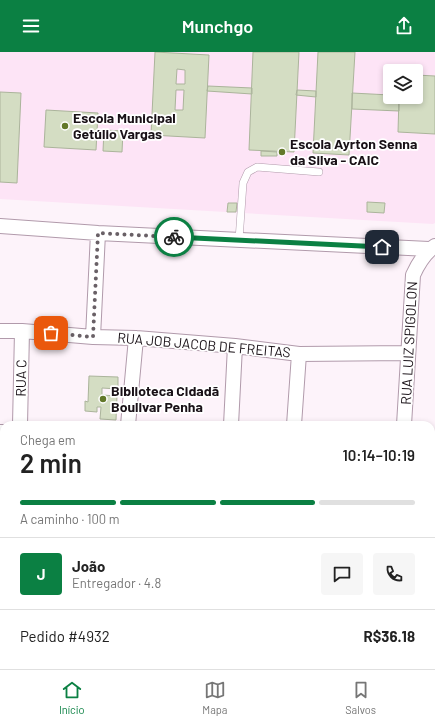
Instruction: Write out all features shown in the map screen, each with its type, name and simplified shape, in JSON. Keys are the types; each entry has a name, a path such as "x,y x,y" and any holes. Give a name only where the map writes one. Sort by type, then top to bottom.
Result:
{"street":[{"path":"0,226 98,233 239,240 432,247"},
{"path":"93,337 98,233"},
{"name":"RUA LUIZ SPIGOLON","path":"404,421 413,275 420,260 432,247"},
{"name":"RUA JOB JACOB DE FREITAS","path":"0,331 22,331 93,337 136,338 235,346 299,354 408,353"},
{"name":"RUA C","path":"20,421 22,331"},
{"path":"128,421 136,338"},
{"path":"231,421 235,346"},
{"path":"294,421 299,354"}],"lane":[{"path":"239,240 242,183 248,172 257,167 319,172"}],"shaded area":[{"name":"Escola Ayrton Senna da Silva - CAIC","path":"0,52 435,52 435,223 0,199"}],"building":[{"path":"155,52 209,55 205,138 151,135","holes":["177,69 185,70 185,84 176,84","176,90 184,90 183,110 175,110"]},
{"path":"253,52 299,52 294,152 249,150"},
{"path":"318,52 355,52 349,155 313,153"},
{"path":"423,75 435,76 435,134 398,132 399,104 423,104"},
{"path":"208,86 252,88 252,94 207,91"},
{"path":"297,90 316,91 316,97 296,95"},
{"path":"0,92 21,93 17,183 0,182"},
{"path":"352,93 383,95 383,104 399,104 399,111 352,109"},
{"path":"46,110 98,113 96,150 44,147"},
{"path":"104,130 123,131 122,152 103,151"},
{"path":"261,151 277,152 277,156 261,156"},
{"path":"367,202 385,203 384,213 367,212"},
{"path":"228,203 237,203 236,212 227,212"},
{"name":"Biblioteca Cidadã Boulivar Penha","path":"89,376 118,377 118,389 102,388 102,395 117,396 116,420 100,419 101,407 97,407 97,412 85,411 85,401 88,402"}],"way so far":[{"path":"51,333 93,337 98,233 174,237"}],"place":[{"name":"Escola Municipal Getúlio Vargas","path":"65,126"},
{"name":"Escola Ayrton Senna da Silva - CAIC","path":"282,152"},
{"name":"Biblioteca Cidadã Boulivar Penha","path":"103,399"}],"route":[{"path":"174,237 382,247"}]}
